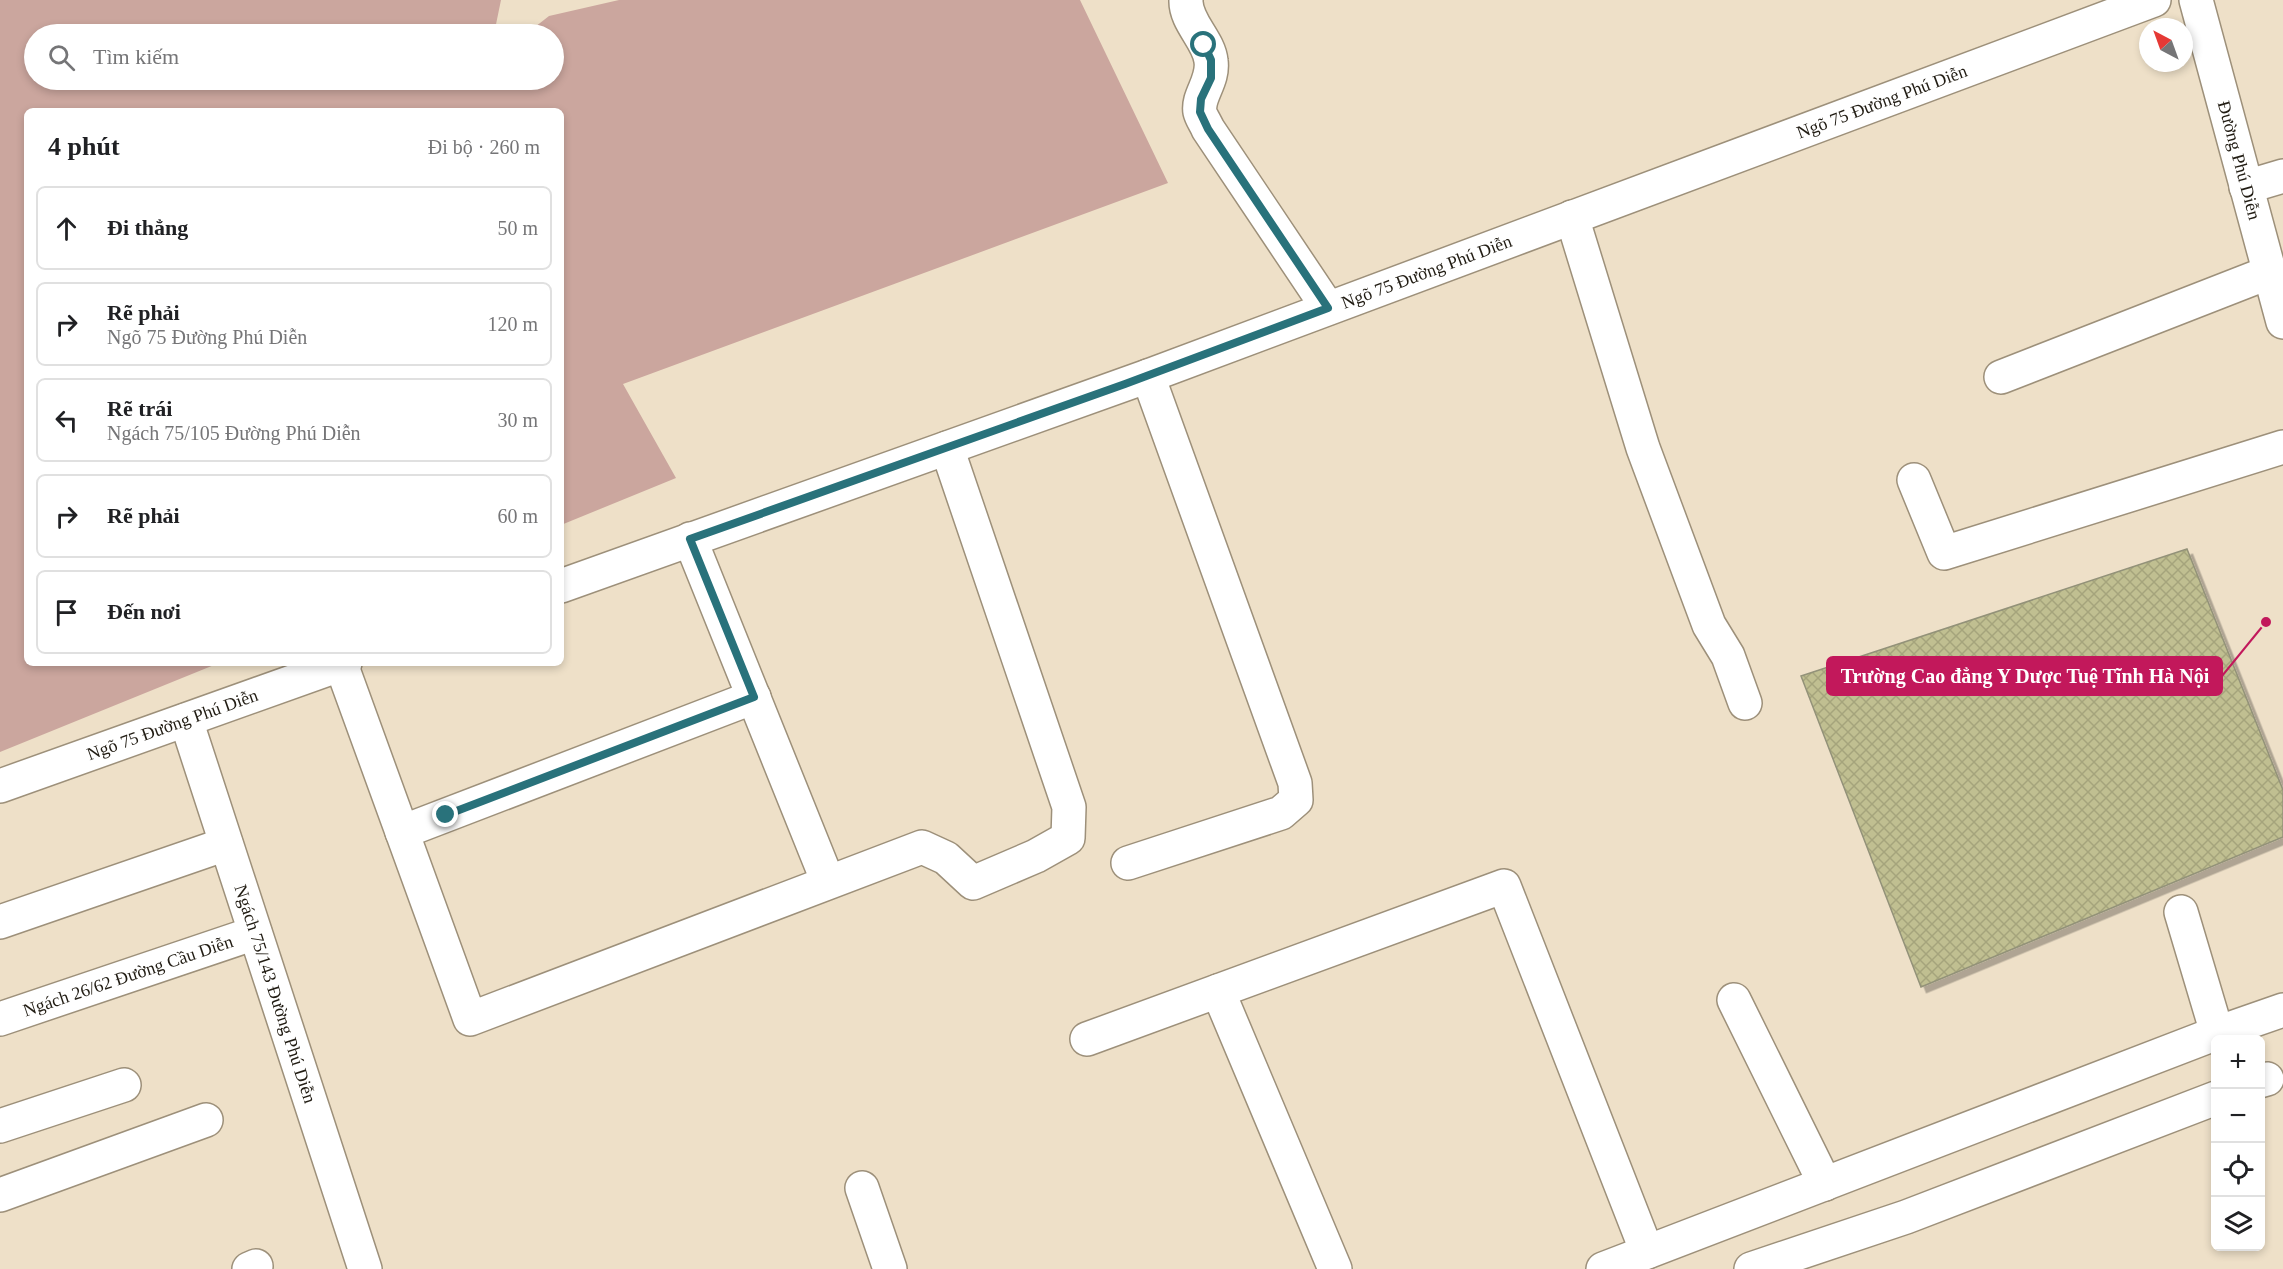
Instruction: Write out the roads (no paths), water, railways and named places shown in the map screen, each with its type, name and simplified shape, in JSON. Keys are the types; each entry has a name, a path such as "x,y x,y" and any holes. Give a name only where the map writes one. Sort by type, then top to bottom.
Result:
{"street":[{"path":"1186,0 1189,15 1211,60 1211,78 1201,99 1200,112 1208,129 1328,308"},
{"name":"Ngõ 75 Đường Phú Diễn","path":"564,585 1148,376 2154,0"},
{"name":"Đường Phú Diễn","path":"2196,0 2283,322"},
{"path":"2246,187 2283,176"},
{"path":"1572,217 1643,448 1709,625 1728,656 1745,703"},
{"path":"2001,377 2270,272"},
{"path":"1128,863 1281,813 1296,800 1294,783 1148,376"},
{"path":"1914,480 1944,553 2283,447"},
{"path":"344,666 470,1019 922,847 946,858 973,883 1036,856 1068,838 1070,807 946,448"},
{"path":"690,539 828,882"},
{"name":"Ngõ 75 Đường Phú Diễn","path":"0,786 337,666"},
{"path":"402,832 754,697"},
{"name":"Ngách 75/143 Đường Phú Diễn","path":"186,720 365,1269"},
{"path":"0,922 226,844"},
{"path":"1087,1039 1504,886 1647,1252"},
{"path":"2181,912 2217,1033"},
{"name":"Ngách 26/62 Đường Cầu Diễn","path":"0,1019 255,933"},
{"path":"1218,991 1335,1269"},
{"path":"1734,1000 1825,1184"},
{"path":"1603,1269 2217,1033 2283,1010"},
{"path":"0,1126 124,1085"},
{"path":"1752,1269 1906,1217 2211,1100"},
{"path":"0,1195 206,1120"},
{"path":"862,1188 890,1269"}],"place":[{"name":"Trường Cao đẳng Y Dược Tuệ Tĩnh Hà Nội","path":"2266,622"}]}
